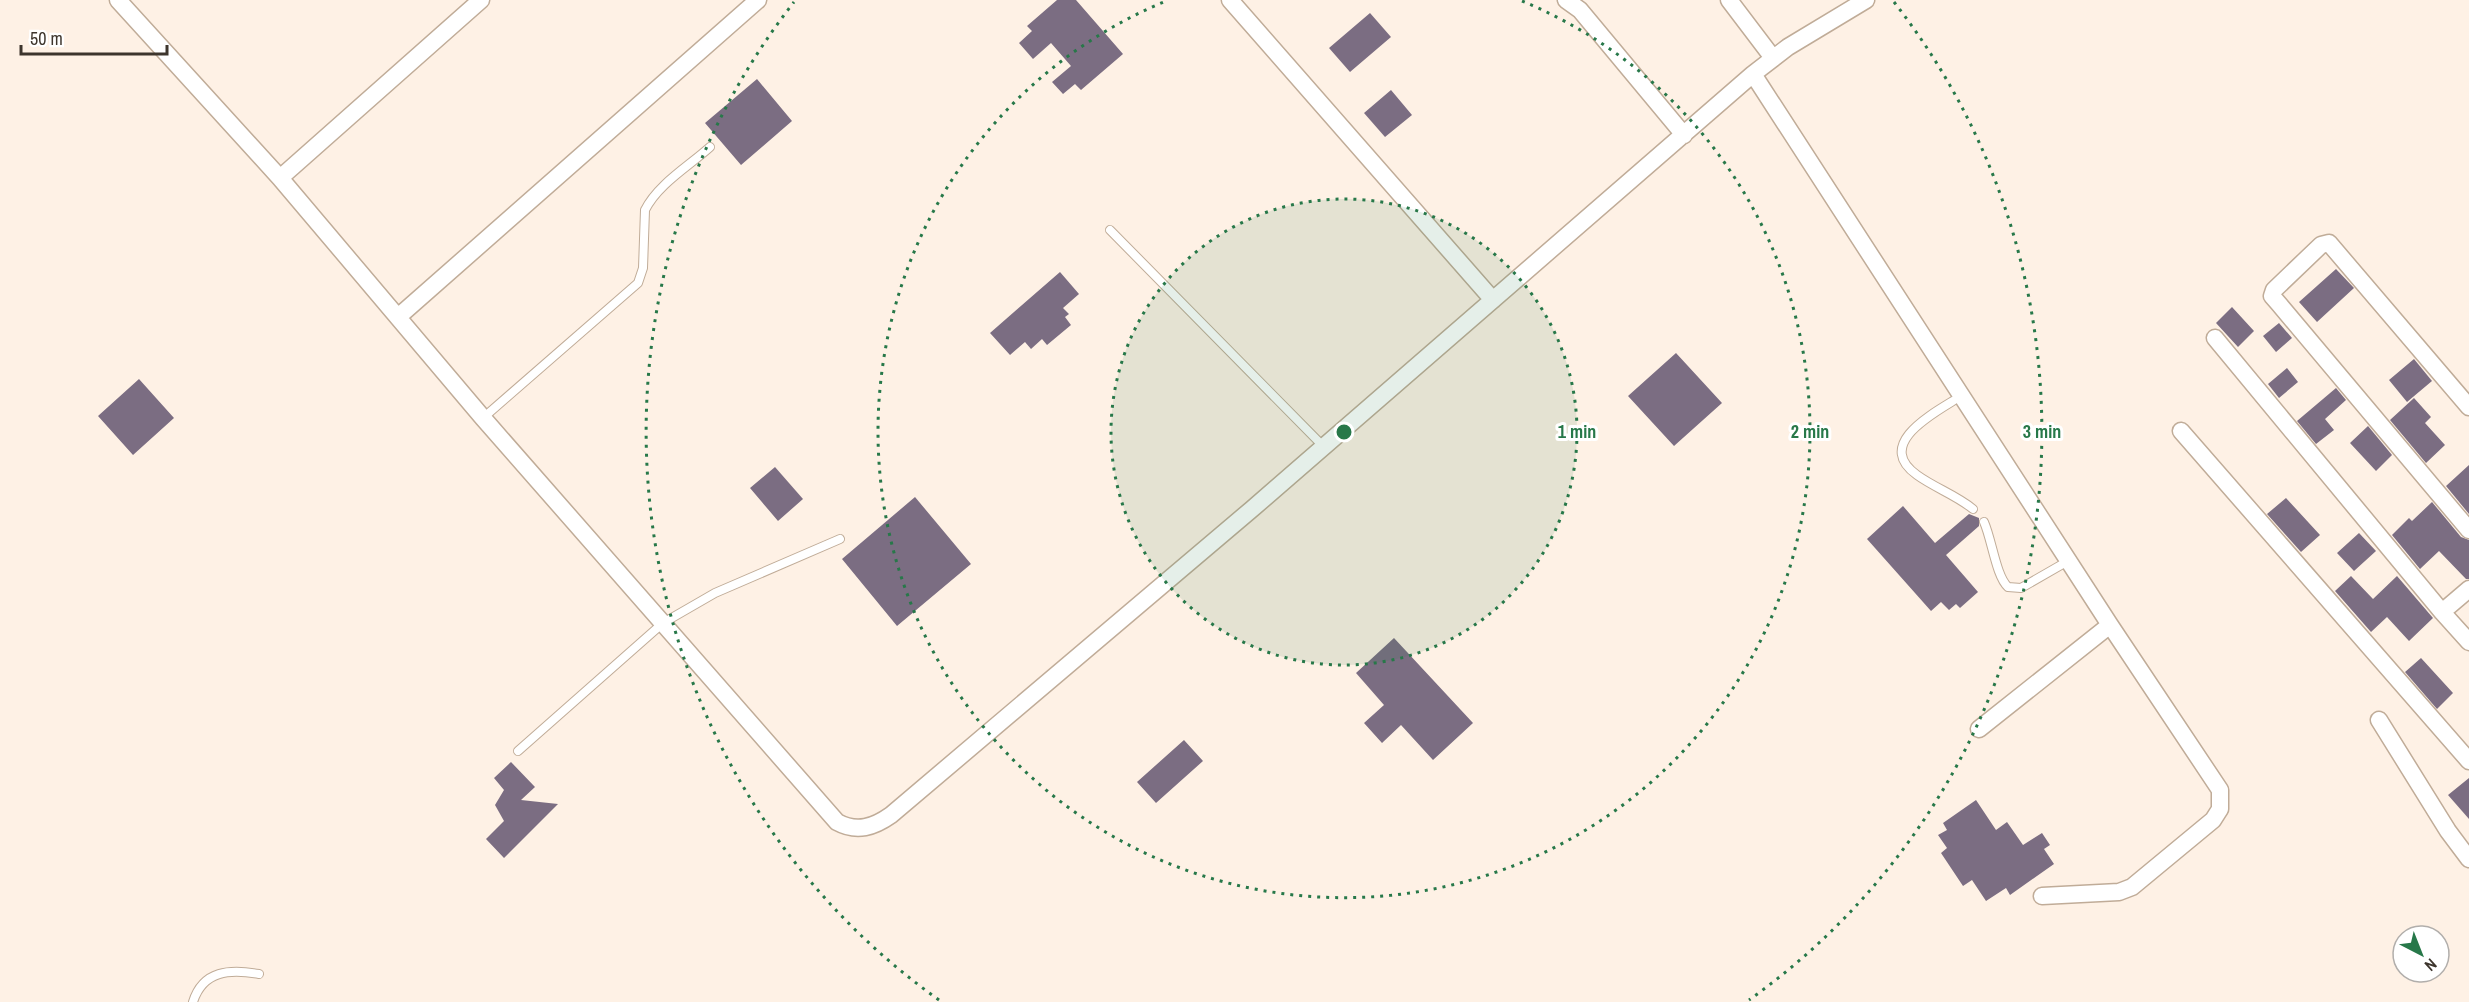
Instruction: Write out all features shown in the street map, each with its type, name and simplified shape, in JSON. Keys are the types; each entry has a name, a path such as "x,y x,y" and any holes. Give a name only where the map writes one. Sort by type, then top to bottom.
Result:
{"street":[{"path":"118,0 280,178 483,418 837,822 845,826 865,828 891,815 1493,300 1753,74 1773,58 1866,0"},
{"path":"280,178 481,0"},
{"path":"398,317 758,0"},
{"path":"1230,0 1493,300"},
{"path":"1566,0 1586,17 1684,135"},
{"path":"1729,0 1773,58"},
{"path":"1753,74 2068,561 2220,790 2220,810 2213,820 2132,887 2119,892 2042,897"},
{"path":"2469,407 2330,243 2321,246 2274,290 2272,296 2278,304 2469,530"},
{"path":"2215,338 2469,642"},
{"path":"2181,431 2469,761"},
{"path":"2442,612 2469,589"},
{"path":"1979,729 2110,625"},
{"path":"2379,720 2448,831 2469,860"}],"lane":[{"path":"483,418 639,283 643,268 645,210 648,204 710,147"},
{"path":"1110,230 1323,446"},
{"path":"1961,396 1910,430 1902,454 1906,464 1918,476 1954,494 1973,509"},
{"path":"1984,522 1996,553 1999,573 2008,587 2021,588 2068,561"},
{"path":"518,751 663,623 708,597 840,538"},
{"path":"192,1002 199,986 219,973 234,971 259,974"}],"building":[{"path":"1057,0 1076,0 1123,54 1081,90 1075,84 1063,94 1052,82 1071,66 1051,43 1033,59 1019,43 1032,31 1027,26"},
{"path":"1370,13 1391,37 1350,72 1329,48"},
{"path":"757,79 792,121 741,165 705,123"},
{"path":"1391,90 1412,115 1385,137 1364,113"},
{"path":"2336,269 2354,288 2317,322 2299,302"},
{"path":"1060,272 1079,294 1063,308 1069,314 1065,317 1071,325 1047,345 1042,339 1031,349 1025,342 1010,355 990,333"},
{"path":"2232,307 2254,331 2238,347 2216,323"},
{"path":"2279,323 2292,338 2276,352 2263,336"},
{"path":"1676,353 1722,403 1674,446 1628,396"},
{"path":"2414,359 2432,381 2407,402 2389,380"},
{"path":"2287,368 2298,382 2279,398 2268,384"},
{"path":"139,379 174,418 133,455 98,416"},
{"path":"2336,388 2346,400 2325,419 2334,430 2316,444 2297,421"},
{"path":"2414,398 2431,417 2425,423 2445,445 2426,463 2390,420"},
{"path":"2368,426 2392,455 2376,471 2350,443"},
{"path":"2469,465 2469,514 2446,486"},
{"path":"775,467 803,499 778,521 750,488"},
{"path":"915,497 971,564 897,626 842,559"},
{"path":"2286,498 2320,535 2301,552 2267,514"},
{"path":"2432,502 2461,537 2469,540 2469,579 2466,579 2439,551 2420,569 2392,535 2409,518 2412,521"},
{"path":"1903,506 1935,543 1969,514 1979,518 1979,526 1946,555 1978,592 1960,608 1956,604 1949,610 1941,602 1931,611 1867,539"},
{"path":"2359,533 2376,551 2354,571 2337,553"},
{"path":"2351,576 2373,599 2397,576 2433,618 2409,641 2387,617 2371,632 2335,591"},
{"path":"1394,638 1473,723 1433,760 1401,725 1382,743 1364,723 1384,705 1356,673"},
{"path":"2421,658 2453,693 2437,709 2405,672"},
{"path":"1184,740 1203,761 1156,803 1137,782"},
{"path":"511,762 535,787 521,800 558,804 504,858 486,839 504,821 495,805 504,790 494,778"},
{"path":"2469,778 2469,819 2448,795"},
{"path":"1976,800 1996,830 2007,822 2023,845 2042,833 2050,845 2044,849 2054,864 2010,895 2006,888 1986,901 1972,880 1963,886 1941,853 1947,848 1938,835 1947,830 1943,823"}]}
